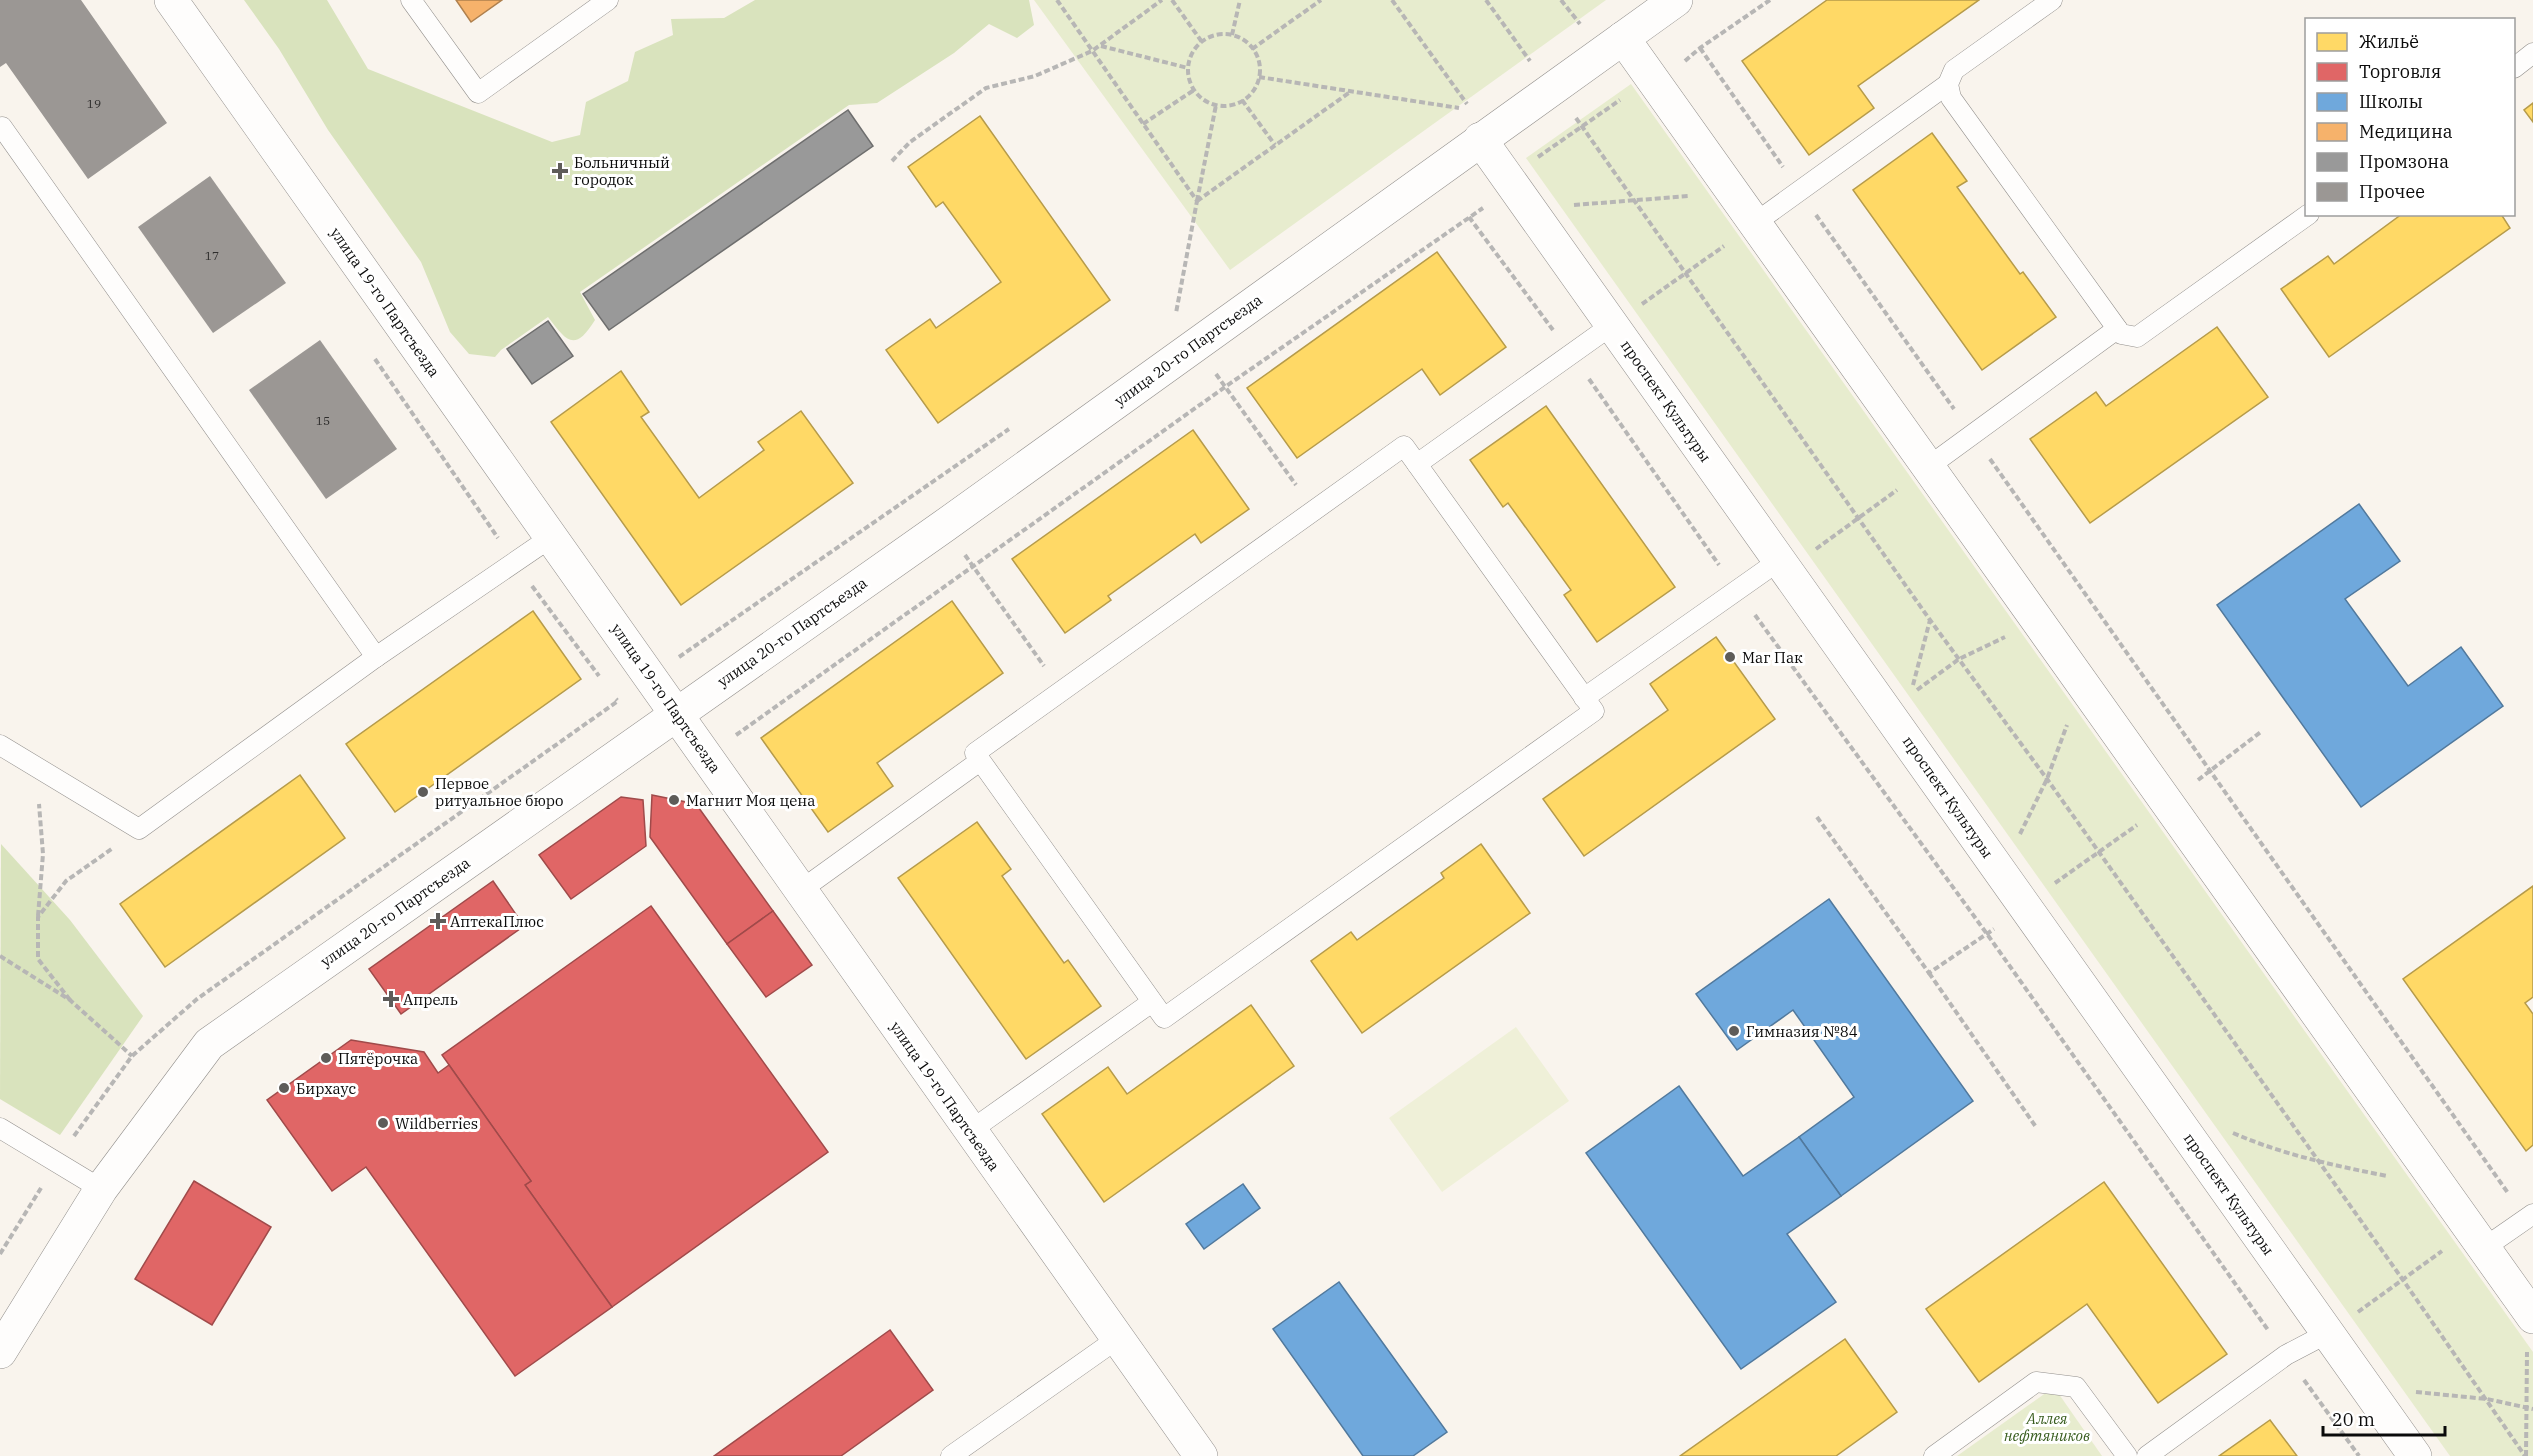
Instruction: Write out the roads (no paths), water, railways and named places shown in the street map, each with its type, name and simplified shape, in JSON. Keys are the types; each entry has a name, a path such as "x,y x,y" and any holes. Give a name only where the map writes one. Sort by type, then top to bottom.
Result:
{"street":[{"name":"улица 19-го Партсъезда","path":"171,0 1201,1456"},
{"name":"улица 20-го Партсъезда","path":"0,1352 9,1317 209,1044 944,526 1676,0"},
{"path":"1623,38 2529,1312"},
{"name":"проспект Культуры","path":"1480,139 2415,1456"}],"lane":[{"path":"411,0 477,93 608,0"},
{"path":"1755,223 1948,84 1954,70 2052,0"},
{"path":"2515,67 2533,53"},
{"path":"1948,84 1951,98 2121,334 2137,337 2305,216"},
{"path":"0,130 2,127 376,657"},
{"path":"1417,464 1612,325"},
{"path":"1928,467 2117,329"},
{"path":"1404,446 1417,464 1594,711 1164,1018 975,753 1404,446"},
{"path":"0,745 139,829 376,657 550,538"},
{"path":"1584,698 1737,591 1783,565"},
{"path":"801,890 980,761"},
{"path":"970,1131 1152,1002"},
{"path":"0,1128 101,1189"},
{"path":"2477,1239 2530,1216"},
{"path":"2147,1456 2286,1355 2328,1333"},
{"path":"951,1456 1117,1339"},
{"path":"1934,1456 2036,1382 2076,1387 2127,1456"}],"place":[{"name":"Больничный городок","path":"560,171"},
{"name":"Маг Пак","path":"1730,657"},
{"name":"Первое ритуальное бюро","path":"423,792"},
{"name":"Магнит Моя цена","path":"674,800"},
{"name":"АптекаПлюс","path":"438,921"},
{"name":"Апрель","path":"391,999"},
{"name":"Гимназия №84","path":"1734,1031"},
{"name":"Пятёрочка","path":"326,1058"},
{"name":"Бирхаус","path":"284,1088"},
{"name":"Wildberries","path":"383,1123"}],"park label":[{"name":"Аллея нефтяников","path":"2047,1426"}]}
